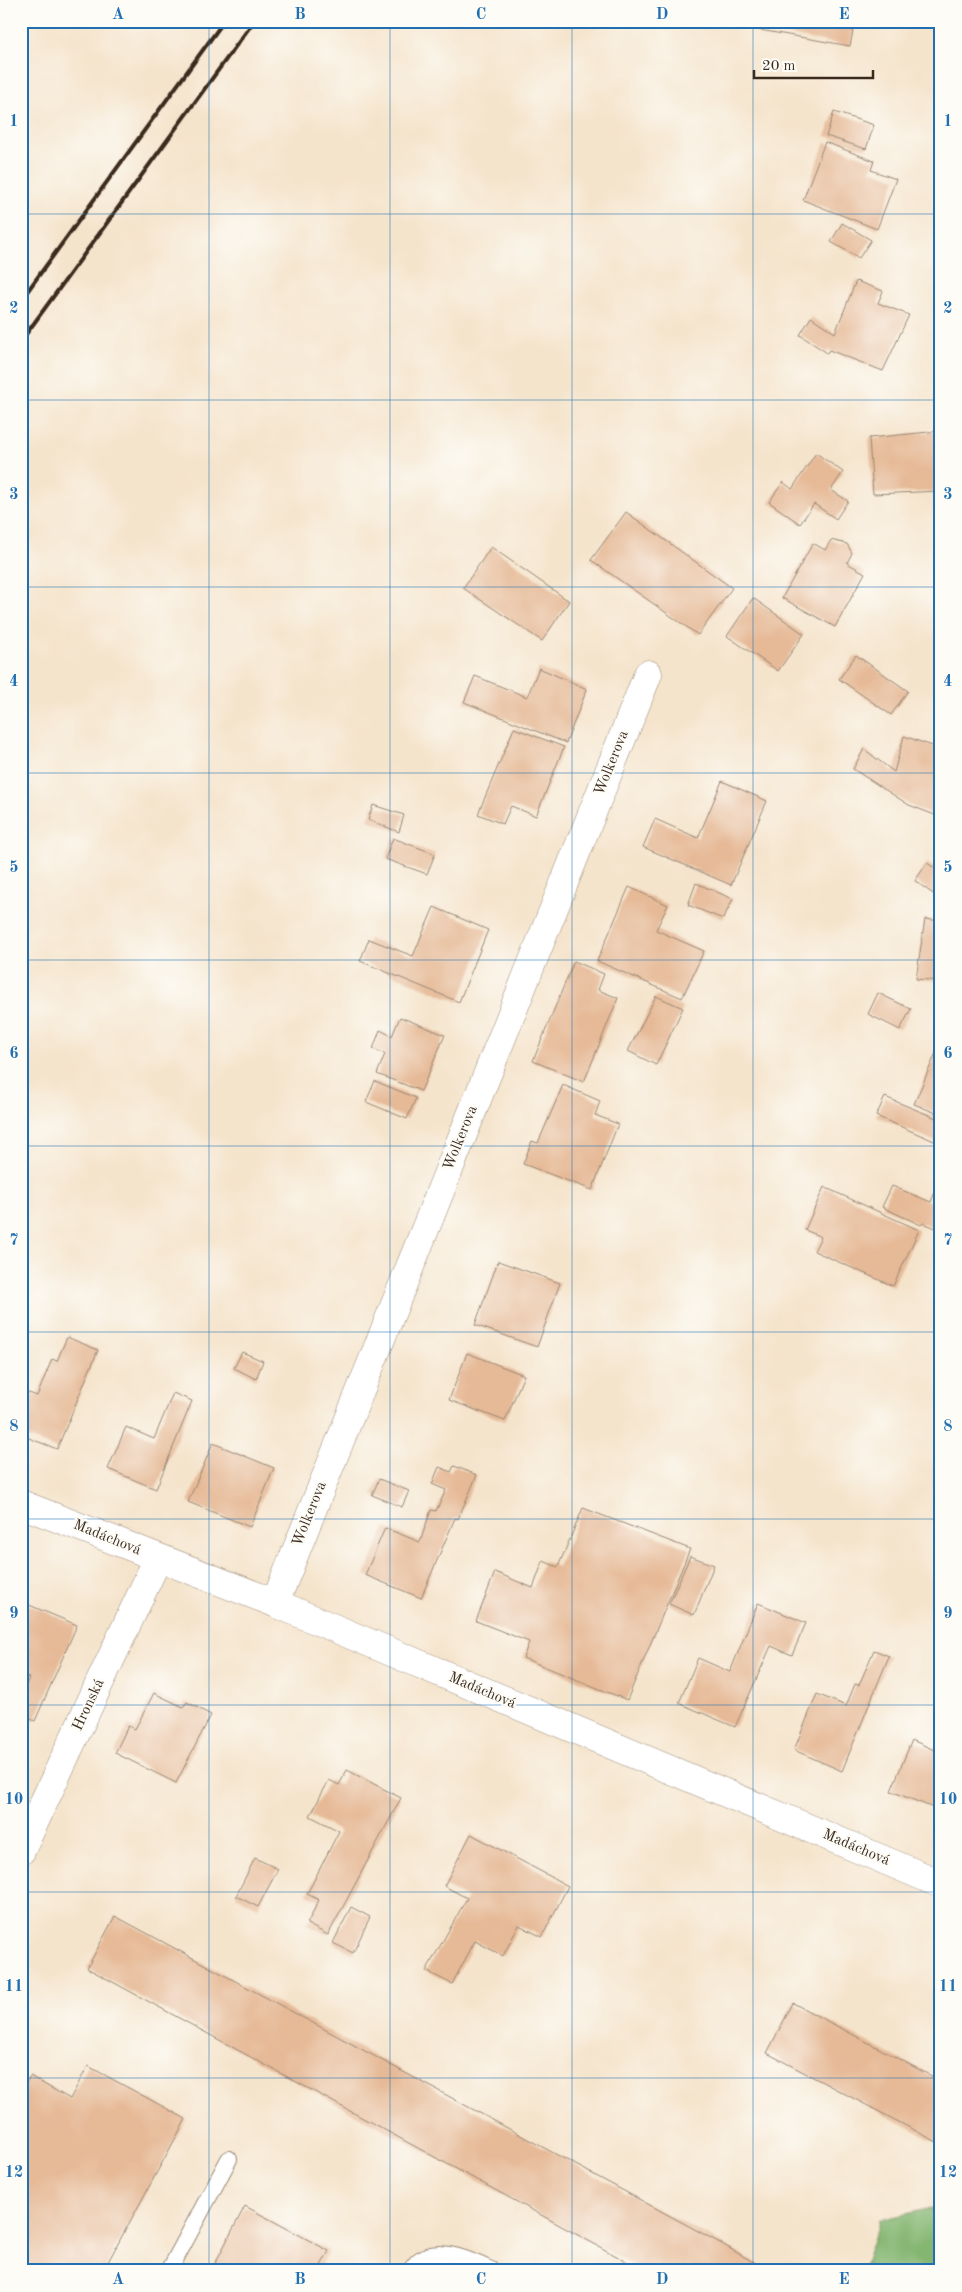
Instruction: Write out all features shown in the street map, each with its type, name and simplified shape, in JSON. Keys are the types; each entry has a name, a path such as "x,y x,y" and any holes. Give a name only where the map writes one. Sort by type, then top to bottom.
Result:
{"street":[{"name":"Wolkerova","path":"275,1603 648,674"},
{"name":"Madáchová","path":"21,1504 275,1603 941,1884"},
{"name":"Hronská","path":"21,1851 158,1558"}],"lane":[{"path":"169,2271 229,2158"},
{"path":"410,2271 421,2259 440,2254 459,2256 493,2271"}],"green space":[{"path":"941,2206 941,2271 862,2271 880,2220"}],"building":[{"path":"709,21 855,21 850,46"},
{"path":"834,112 874,125 866,149 826,136"},
{"path":"825,142 874,161 871,170 896,179 877,229 803,200"},
{"path":"842,223 871,240 859,258 831,242"},
{"path":"856,281 883,291 878,303 909,315 883,371 829,350 827,353 800,335 811,317 835,333"},
{"path":"939,431 941,491 873,494 869,438"},
{"path":"816,453 843,472 831,490 848,501 836,519 814,504 800,524 769,502 783,482 792,489"},
{"path":"626,512 732,588 698,635 591,560"},
{"path":"831,540 847,544 852,553 847,563 865,573 835,627 782,598 813,543 825,550"},
{"path":"491,547 569,601 542,641 463,588"},
{"path":"753,598 804,634 778,671 727,636"},
{"path":"856,655 908,691 891,715 839,679"},
{"path":"539,668 587,689 566,743 464,702 475,676 527,697"},
{"path":"514,728 564,747 536,816 511,806 503,824 478,814"},
{"path":"904,736 941,749 939,764 941,765 940,817 909,805 853,769 864,749 894,772"},
{"path":"722,781 767,801 731,885 643,847 655,819 698,838"},
{"path":"373,805 404,815 399,832 368,820"},
{"path":"393,838 435,854 427,874 385,859"},
{"path":"927,863 941,872 939,898 915,881"},
{"path":"696,883 733,899 723,919 688,905"},
{"path":"629,887 668,905 656,930 704,951 682,998 597,961"},
{"path":"434,907 488,930 459,1002 360,961 369,939 413,956"},
{"path":"925,919 941,921 941,981 916,979"},
{"path":"574,961 604,974 598,990 618,998 584,1082 533,1061"},
{"path":"878,993 911,1009 900,1030 868,1014"},
{"path":"656,996 683,1008 656,1065 628,1051"},
{"path":"400,1017 445,1035 421,1091 377,1074 385,1054 373,1049 380,1030 392,1036"},
{"path":"939,1046 941,1047 941,1115 914,1104"},
{"path":"375,1081 416,1098 407,1119 366,1102"},
{"path":"563,1085 600,1101 595,1115 618,1124 592,1190 523,1164 532,1141 538,1143"},
{"path":"885,1097 941,1120 939,1143 876,1116"},
{"path":"941,1176 941,1230 923,1223 921,1225 882,1207 892,1186 931,1202"},
{"path":"824,1187 919,1230 893,1286 814,1251 821,1237 805,1230"},
{"path":"498,1261 560,1283 537,1347 475,1325"},
{"path":"941,1266 941,1334 934,1332 939,1306 936,1307 937,1267"},
{"path":"67,1337 98,1350 57,1449 21,1435 21,1390 37,1396 52,1359 57,1361"},
{"path":"242,1352 263,1361 256,1379 234,1368"},
{"path":"467,1353 524,1375 505,1421 449,1400"},
{"path":"173,1393 192,1401 156,1489 108,1469 126,1427 154,1439"},
{"path":"213,1443 274,1468 250,1527 188,1502"},
{"path":"454,1466 477,1475 458,1519 455,1518 421,1598 365,1575 385,1528 420,1542 431,1510 436,1511 446,1490 432,1484 439,1467 451,1472"},
{"path":"379,1479 409,1491 402,1507 372,1495"},
{"path":"583,1508 690,1549 627,1700 523,1658 529,1642 476,1621 495,1572 533,1588 543,1561 558,1567"},
{"path":"690,1556 714,1565 694,1615 669,1604"},
{"path":"22,1602 77,1625 35,1721 21,1715 21,1697 29,1678 21,1675"},
{"path":"758,1603 806,1623 792,1655 771,1646 735,1727 679,1703 698,1658 730,1672"},
{"path":"874,1650 889,1656 842,1771 794,1750 817,1694 846,1706 855,1684 859,1685"},
{"path":"154,1693 183,1707 187,1702 211,1715 176,1783 115,1753 128,1726 135,1729"},
{"path":"912,1740 941,1753 941,1811 891,1791"},
{"path":"347,1770 401,1798 328,1935 307,1924 319,1900 307,1894 339,1831 310,1816 329,1780 339,1785"},
{"path":"471,1834 568,1886 542,1937 519,1925 503,1956 475,1941 452,1984 426,1971 467,1898 444,1886"},
{"path":"255,1858 278,1869 258,1907 236,1896"},
{"path":"351,1907 370,1917 353,1953 333,1943"},
{"path":"115,1916 769,2271 644,2271 87,1968"},
{"path":"793,2003 941,2081 941,2135 937,2142 767,2053"},
{"path":"88,2066 186,2119 103,2271 21,2271 21,2092 30,2076 70,2099"},
{"path":"245,2206 329,2251 318,2271 211,2271"}],"railway":[{"path":"21,300 224,21"},
{"path":"21,341 254,21"}]}
